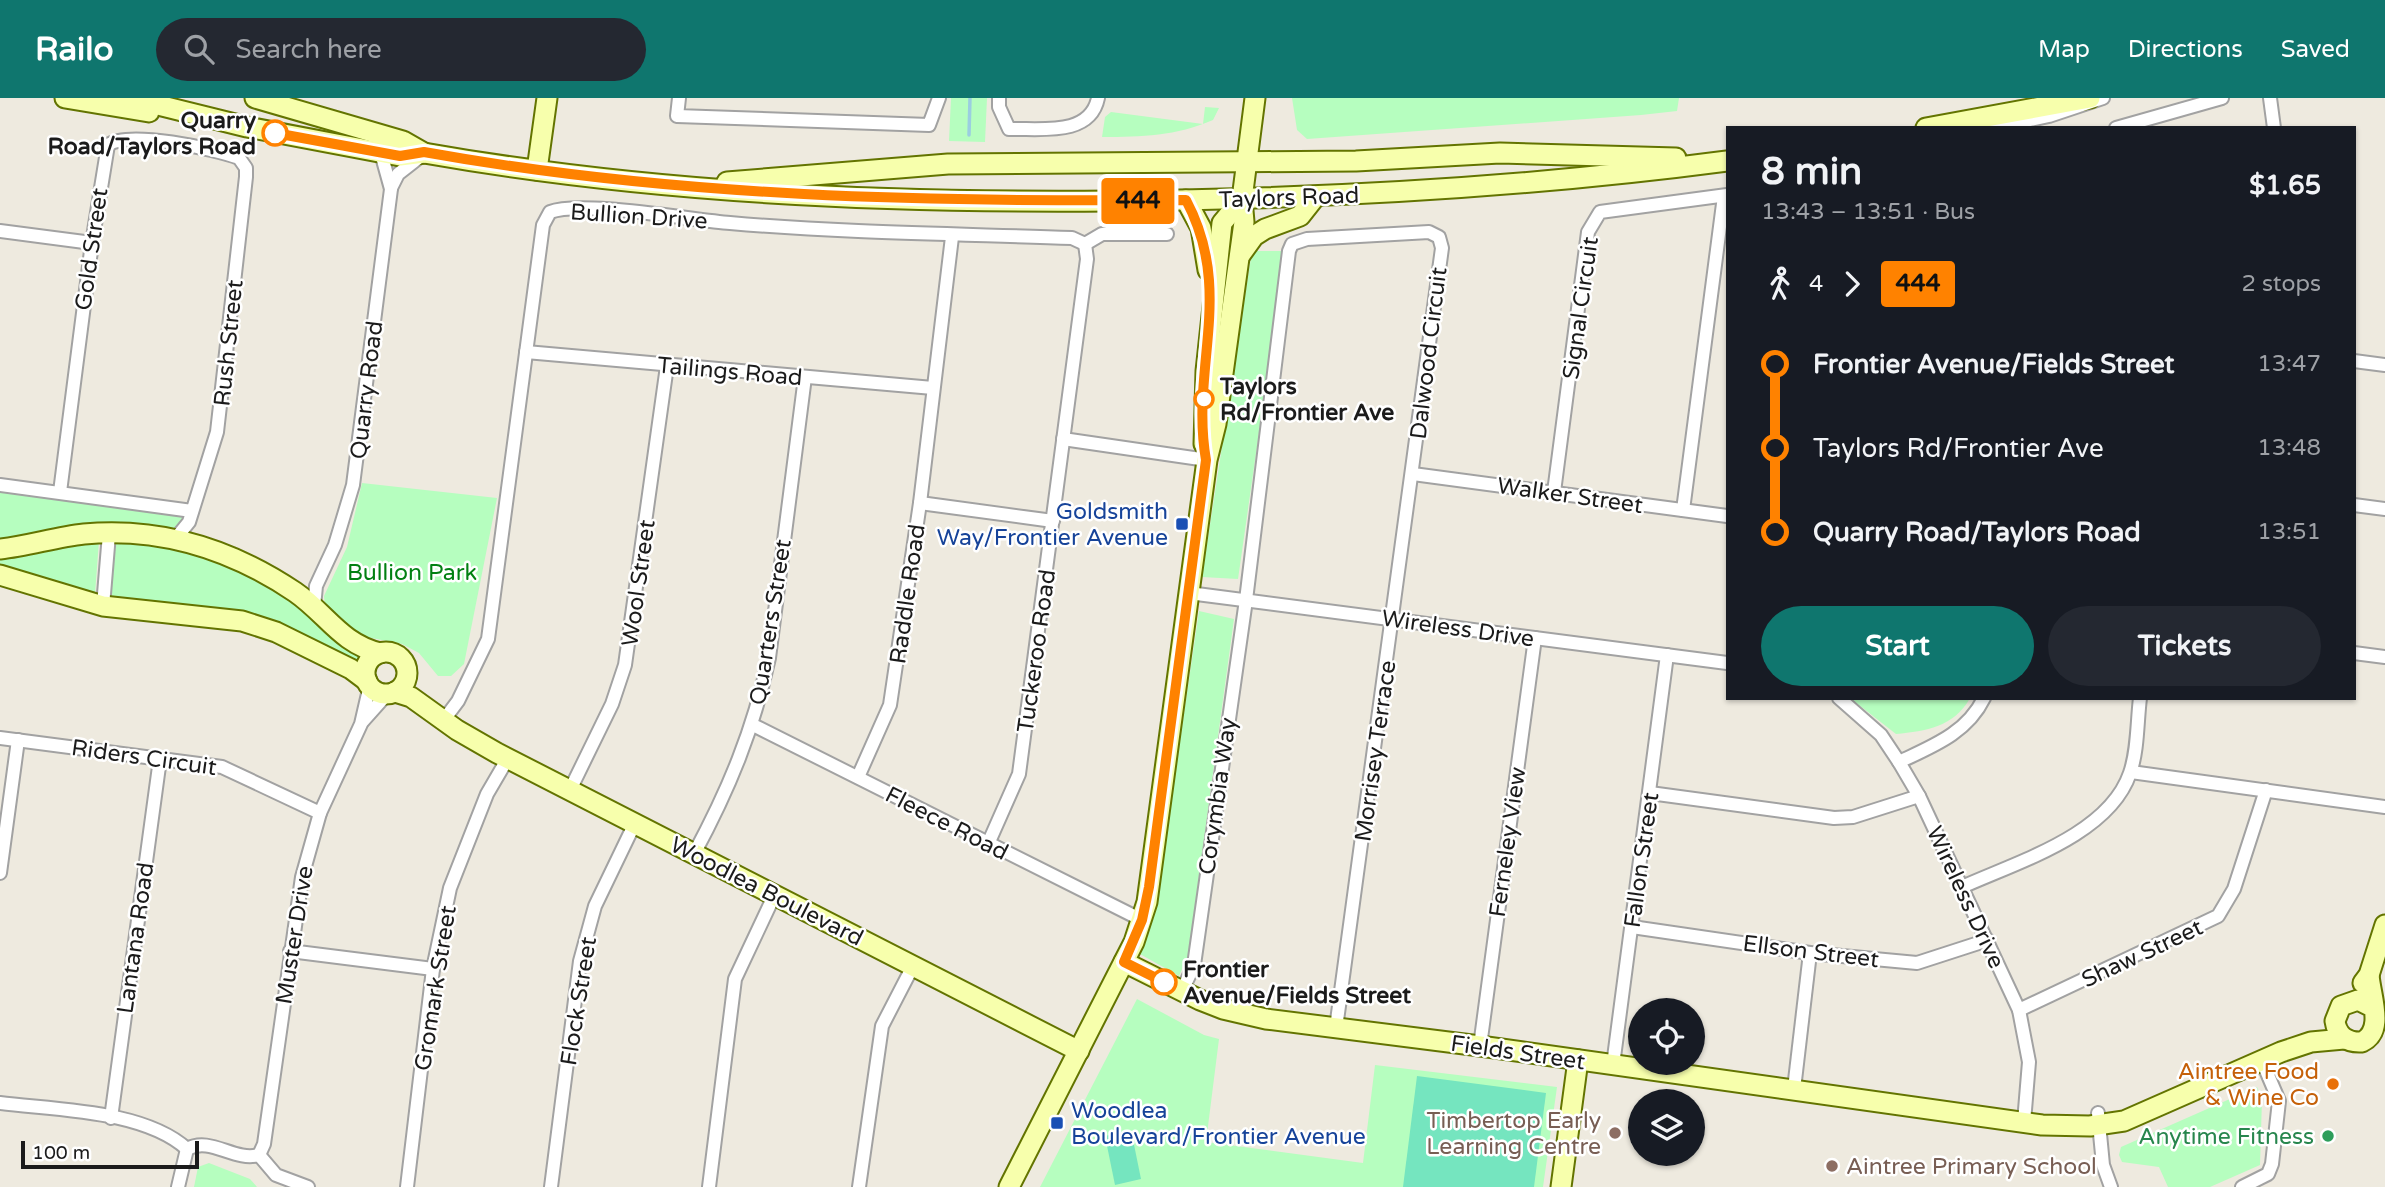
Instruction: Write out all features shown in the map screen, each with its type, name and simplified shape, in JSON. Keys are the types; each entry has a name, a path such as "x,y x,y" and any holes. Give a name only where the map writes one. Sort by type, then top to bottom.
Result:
{"street":[{"path":"65,98 247,127"},
{"name":"Taylors Road","path":"130,98 247,127 400,156 424,152 537,170 771,195 931,201 1315,197 1561,181 1726,160"},
{"name":"Taylors Road","path":"255,98 403,141 424,152"},
{"path":"537,170 547,98"},
{"path":"679,98 677,116 929,125 939,98"},
{"path":"999,98 999,107 1009,129 1074,127 1093,114 1098,98"},
{"path":"1009,1187 1124,962 1142,920 1149,887 1206,460 1216,424 1240,255 1245,211 1242,199 1255,98"},
{"path":"1953,125 2062,98"},
{"path":"2019,109 2090,98"},
{"path":"2002,126 2049,116 2103,98"},
{"path":"2119,126 2222,98"},
{"path":"2270,98 2274,126"},
{"name":"Gold Street","path":"60,492 104,152 114,141 132,139 230,154 243,160"},
{"path":"391,189 398,174 424,152"},
{"name":"Quarry Road","path":"314,607 316,586 335,545 353,485 391,189 381,153"},
{"name":"Taylors Road","path":"681,186 948,164 1247,163 1500,153 1726,160"},
{"name":"Rush Street","path":"187,528 218,432 246,177 243,160"},
{"path":"1683,510 1726,195"},
{"name":"Signal Circuit","path":"1554,492 1588,232 1592,225 1600,212 1726,195"},
{"path":"1240,255 1254,236 1300,216 1315,197"},
{"path":"1206,460 1203,426 1211,317 1222,223 1242,199"},
{"path":"1186,200 1201,228 1207,251 1211,317"},
{"name":"Bullion Drive","path":"449,723 488,639 543,225 550,212 592,209 731,223 952,237 1072,238 1085,244"},
{"path":"0,231 92,243"},
{"name":"Dalwood Circuit","path":"1246,600 1287,260 1292,244 1299,240 1429,232 1441,241 1413,474"},
{"path":"1085,244 1102,234 1167,234"},
{"name":"Raddle Road","path":"858,777 890,705 920,503 952,237"},
{"name":"Tuckeroo Road","path":"988,844 1019,774 1087,259 1085,244"},
{"name":"Tailings Road","path":"526,352 933,388"},
{"path":"2356,361 2385,365"},
{"name":"Wool Street","path":"570,790 612,704 625,665 667,366"},
{"name":"Quarters Street","path":"694,854 736,771 752,725 769,658 806,377"},
{"path":"1063,439 1206,460"},
{"name":"Walker Street","path":"1413,474 1726,516"},
{"name":"Morrisey Terrace","path":"1336,1028 1413,474"},
{"path":"0,485 60,492 187,528 298,594 350,642 380,653 394,653 405,663 405,682 380,688 369,661 380,653"},
{"path":"920,503 1053,521"},
{"path":"2356,505 2385,509"},
{"path":"0,549 82,534 187,528"},
{"path":"103,606 109,534"},
{"name":"Woodlea Boulevard","path":"0,575 103,606 242,621 288,637 351,669 380,688 411,697 508,758 1079,1051"},
{"path":"298,594 316,586"},
{"name":"Wireless Drive","path":"1189,593 1726,663"},
{"name":"Corymbia Way","path":"1182,991 1194,965 1246,600"},
{"name":"Ferneley View","path":"1480,1046 1535,638"},
{"path":"2356,653 2385,657"},
{"name":"Fallon Street","path":"1613,1065 1667,655"},
{"name":"Woodlea Boulevard","path":"405,663 449,723"},
{"name":"Muster Drive","path":"361,724 380,688"},
{"name":"Muster Drive","path":"259,1155 264,1144 302,877 320,813 380,688"},
{"name":"Wireless Drive","path":"1841,700 1881,735 1919,796 2019,1010 2029,1062 2024,1117"},
{"path":"1899,762 1954,735 1978,711 1983,700"},
{"path":"1962,887 2090,826 2117,801 2130,772 2140,700"},
{"name":"Fleece Road","path":"752,725 1142,920"},
{"name":"Riders Circuit","path":"0,738 222,767 238,772 320,813"},
{"path":"0,873 18,740"},
{"name":"Gromark Street","path":"407,1187 433,969 450,888 486,794 508,758"},
{"name":"Lantana Road","path":"111,1118 160,759"},
{"path":"2130,772 2385,807"},
{"name":"Shaw Street","path":"2019,1010 2218,916 2234,889 2266,790"},
{"path":"1650,793 1834,818 1853,817 1919,796"},
{"name":"Flock Street","path":"551,1187 580,961 595,906 635,824"},
{"path":"709,1187 735,979 774,896"},
{"path":"2379,1021 2362,1042 2340,1030 2337,1012 2369,975 2385,925"},
{"name":"Ellson Street","path":"1632,927 1810,953 1917,962 1988,940"},
{"path":"290,951 433,969"},
{"path":"1794,1089 1810,953"},
{"name":"Fields Street","path":"1124,962 1223,1009 1245,1014 1922,1106 2024,1117 2099,1119 2198,1087 2340,1030"},
{"path":"859,1187 883,1026 913,966"},
{"path":"2369,975 2379,1021"},
{"path":"2346,1003 2358,1000 2379,1021"},
{"path":"1561,1187 1578,1060"},
{"path":"2242,1187 2268,1174 2272,1164 2279,1101 2262,1061"},
{"path":"0,1103 111,1118 169,1134 187,1149"},
{"path":"2099,1119 2103,1165 2111,1187"},
{"path":"187,1149 201,1145 240,1156 259,1155 276,1175 308,1187"},
{"path":"178,1187 187,1149"}],"green space":[{"path":"951,98 987,98 985,142 949,141"},
{"path":"1292,98 1679,98 1677,111 1641,115 1307,139 1297,130"},
{"path":"1205,107 1219,108 1213,120 1203,124"},
{"path":"1111,112 1203,124 1159,134 1102,137 1105,117"},
{"path":"1252,251 1285,251 1238,579 1202,577"},
{"name":"Bullion Park","path":"362,483 497,498 464,664 451,676 438,676 419,653 402,644 351,634 325,607 324,596 347,547"},
{"path":"0,491 184,515 176,533 0,541"},
{"path":"116,538 184,544 257,575 364,655 357,666 276,627 111,600"},
{"path":"99,541 95,594 0,572 0,553"},
{"path":"1199,611 1234,619 1188,956 1179,976 1140,954 1155,912"},
{"path":"1853,700 1969,700 1956,715 1938,726 1896,734"},
{"path":"1137,999 1204,1035 1219,1039 1206,1142 1363,1163 1375,1065 1557,1087 1543,1187 1040,1187"},
{"path":"1417,1076 1546,1093 1534,1187 1403,1187"},
{"path":"2257,1087 2262,1099 2260,1165 2210,1187 2168,1187 2159,1167 2122,1162 2119,1155 2121,1147"},
{"path":"1131,1130 1141,1179 1115,1185 1105,1136"},
{"path":"209,1163 250,1179 257,1187 194,1187 198,1167"}],"waterway":[{"path":"969,135 970,98"}],"bus line":[{"name":"444","path":"275,133 400,156 424,152 489,164 633,182 771,195 944,201 1186,200 1201,228 1207,251 1211,317 1203,426 1206,460 1149,887 1142,920 1124,962 1164,982"}],"place":[{"name":"Quarry Road/Taylors Road","path":"275,133"},
{"name":"Taylors Rd/Frontier Ave","path":"1204,399"},
{"name":"Goldsmith Way/Frontier Avenue","path":"1182,524"},
{"name":"Frontier Avenue/Fields Street","path":"1164,982"},
{"name":"Aintree Food & Wine Co","path":"2333,1084"},
{"name":"Woodlea Boulevard/Frontier Avenue","path":"1057,1123"},
{"name":"Timbertop Early Learning Centre","path":"1615,1133"},
{"name":"Anytime Fitness","path":"2328,1136"},
{"name":"Aintree Primary School","path":"1832,1166"}]}
